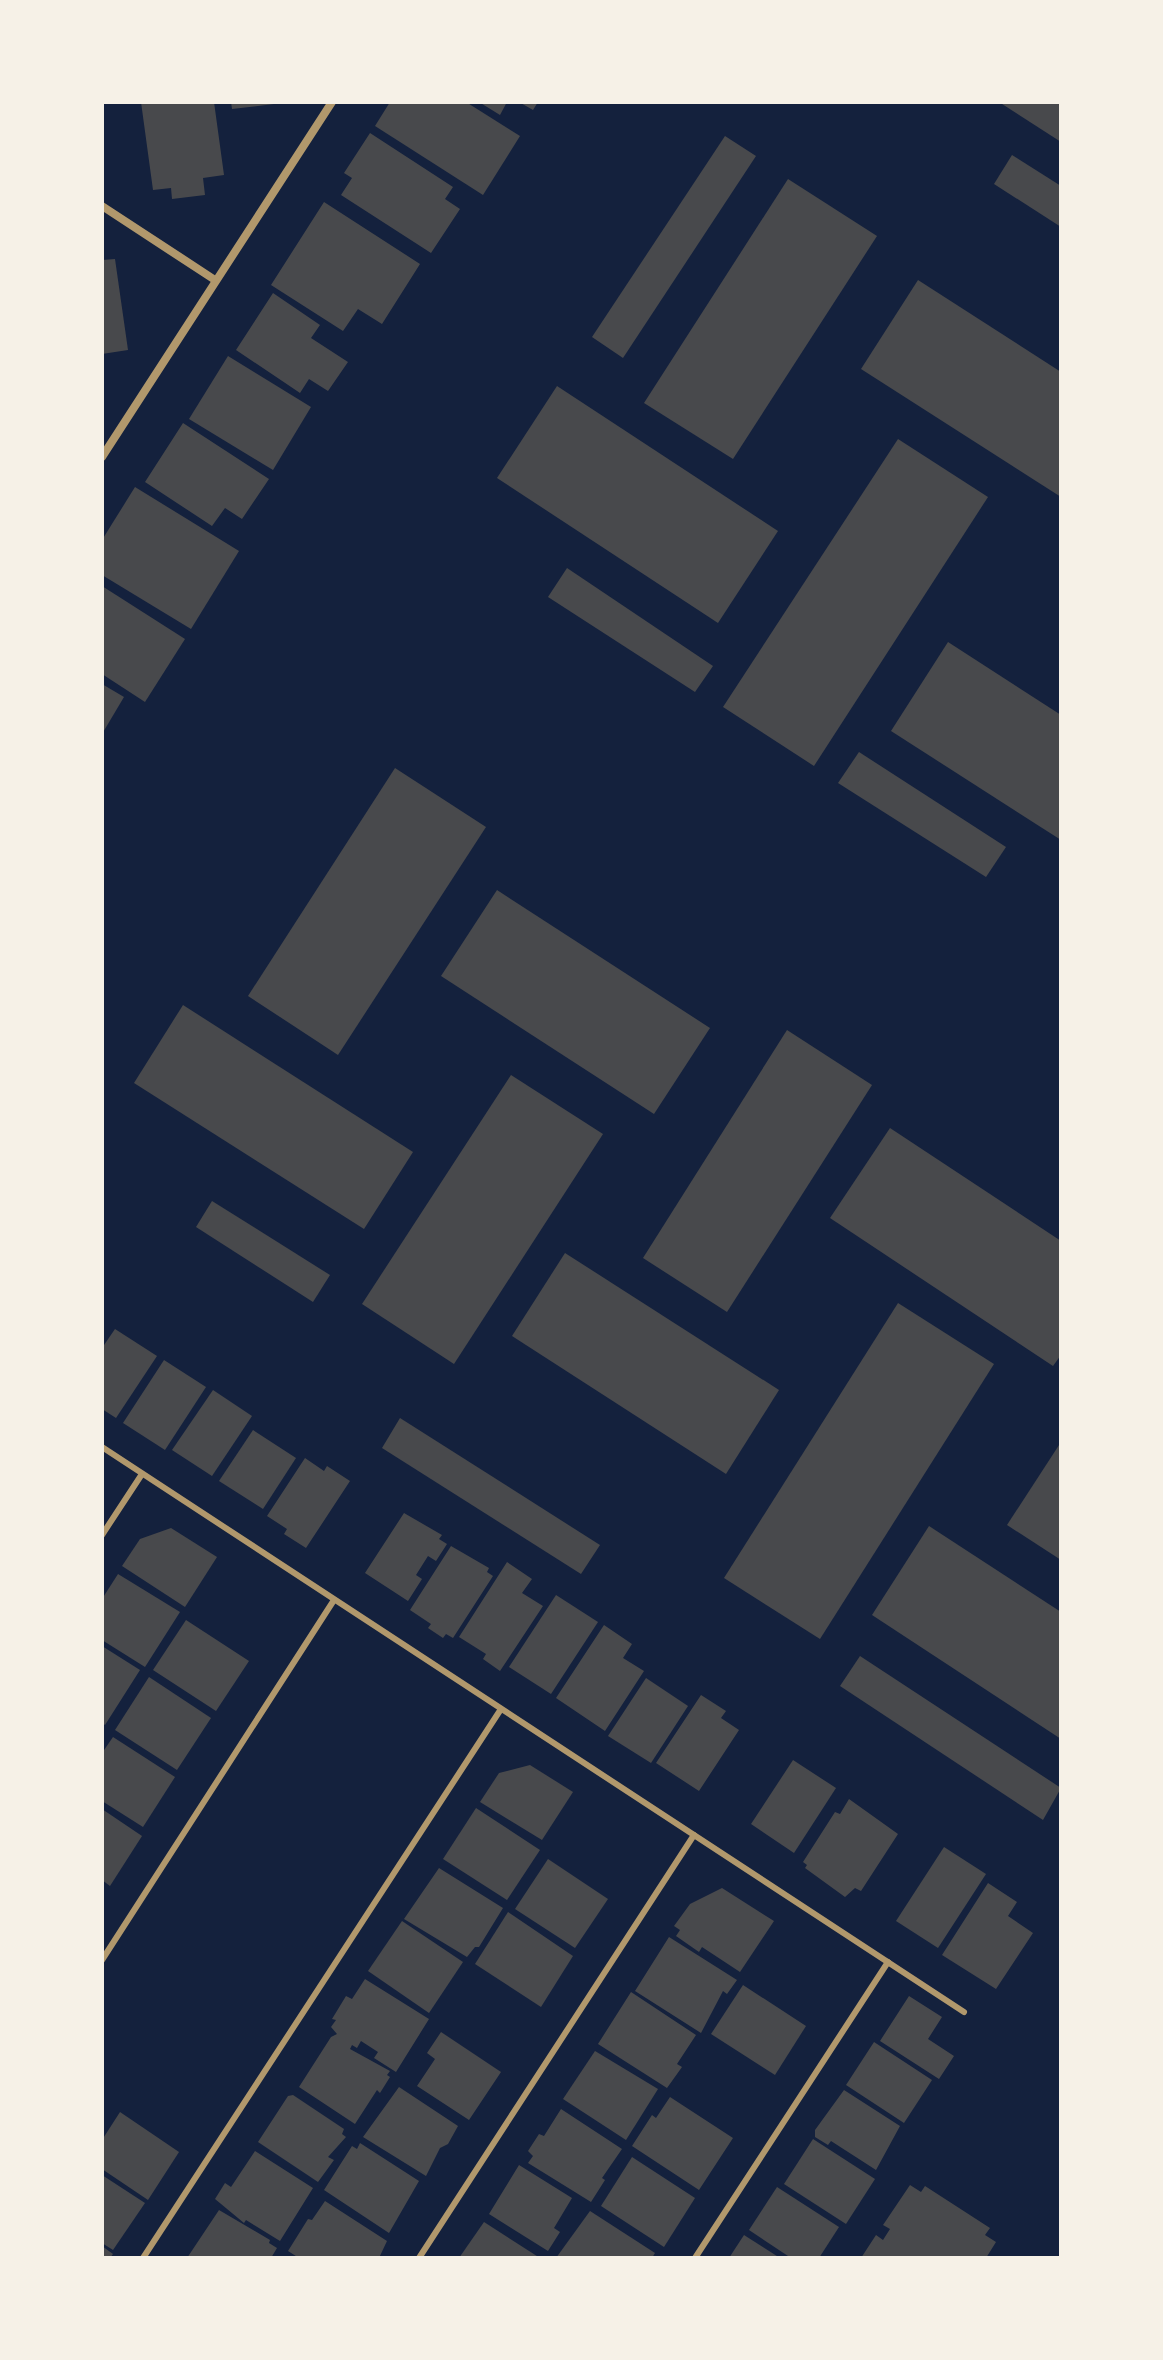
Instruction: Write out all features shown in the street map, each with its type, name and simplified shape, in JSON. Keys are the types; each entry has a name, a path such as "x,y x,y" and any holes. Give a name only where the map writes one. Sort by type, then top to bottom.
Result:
{"street":[{"path":"102,457 332,102"},
{"path":"102,206 215,280"}],"lane":[{"path":"102,1447 964,2012"},
{"path":"102,1535 142,1474"},
{"path":"102,1960 334,1600"},
{"path":"143,2258 501,1709"},
{"path":"419,2258 694,1835"},
{"path":"695,2258 888,1962"}],"building":[{"path":"141,102 214,102 224,175 203,178 205,195 172,199 171,188 153,190"},
{"path":"231,102 274,102 274,104 232,109"},
{"path":"390,102 466,102 520,136 483,195 375,126"},
{"path":"479,102 507,102 500,115"},
{"path":"519,102 538,102 533,110"},
{"path":"999,102 1061,102 1061,142"},
{"path":"370,133 453,187 445,199 460,209 431,253 341,195 352,178 344,173"},
{"path":"725,136 756,156 623,358 592,337"},
{"path":"1012,155 1061,186 1061,227 994,184"},
{"path":"788,179 877,236 733,459 644,403"},
{"path":"324,202 420,264 382,324 358,309 343,331 271,285"},
{"path":"115,259 128,350 102,354 102,260"},
{"path":"918,280 1061,372 1061,497 861,369"},
{"path":"273,293 320,325 311,338 348,362 328,391 309,379 300,393 236,350"},
{"path":"228,356 311,407 273,470 189,419"},
{"path":"557,386 778,531 718,623 497,478"},
{"path":"183,423 269,479 242,519 225,508 212,526 145,482"},
{"path":"898,439 988,497 814,766 723,707"},
{"path":"135,487 239,551 191,629 102,575 102,540"},
{"path":"567,568 713,666 695,692 548,597"},
{"path":"102,586 185,639 145,702 102,674"},
{"path":"948,642 1061,715 1061,840 891,731"},
{"path":"102,684 124,697 102,734"},
{"path":"859,752 1006,847 986,877 838,783"},
{"path":"395,768 486,827 338,1055 248,996"},
{"path":"497,890 710,1028 654,1114 441,976"},
{"path":"183,1005 413,1152 364,1229 134,1083"},
{"path":"787,1030 872,1085 727,1312 643,1258"},
{"path":"511,1075 603,1134 454,1364 362,1304"},
{"path":"890,1128 1061,1241 1061,1355 1053,1366 830,1218"},
{"path":"212,1201 330,1275 313,1302 196,1227"},
{"path":"565,1253 779,1390 726,1474 512,1336"},
{"path":"898,1303 994,1364 820,1639 724,1578"},
{"path":"115,1329 157,1356 116,1418 102,1409 102,1348"},
{"path":"164,1360 206,1387 165,1450 123,1423"},
{"path":"213,1390 252,1416 212,1476 172,1450"},
{"path":"400,1418 600,1545 581,1574 382,1448"},
{"path":"253,1430 296,1458 263,1509 219,1481"},
{"path":"1061,1442 1061,1560 1007,1525"},
{"path":"305,1458 324,1471 327,1466 350,1481 306,1548 284,1534 287,1529 267,1516"},
{"path":"404,1513 442,1535 439,1539 447,1544 436,1561 428,1556 416,1575 422,1579 408,1601 365,1573"},
{"path":"929,1526 1061,1612 1061,1739 872,1615"},
{"path":"171,1528 217,1557 185,1607 122,1566 140,1539"},
{"path":"451,1546 489,1568 487,1572 493,1576 453,1638 446,1634 443,1638 428,1628 431,1624 410,1610"},
{"path":"507,1562 532,1579 522,1593 543,1606 500,1671 483,1659 486,1654 459,1637"},
{"path":"118,1574 180,1612 145,1667 102,1640 102,1599"},
{"path":"556,1595 598,1622 551,1694 509,1667"},
{"path":"186,1620 249,1661 216,1711 153,1670"},
{"path":"604,1625 632,1644 623,1658 644,1671 605,1731 556,1698"},
{"path":"102,1646 140,1670 105,1725 102,1723"},
{"path":"860,1656 1061,1788 1043,1820 840,1686"},
{"path":"149,1677 211,1718 177,1770 115,1730"},
{"path":"646,1678 688,1706 651,1763 608,1736"},
{"path":"701,1695 726,1711 721,1718 739,1730 699,1791 656,1763"},
{"path":"113,1737 175,1777 143,1827 102,1801 102,1753"},
{"path":"793,1760 836,1788 794,1853 751,1824"},
{"path":"530,1765 573,1792 542,1840 480,1802 499,1773"},
{"path":"849,1799 898,1834 861,1891 855,1888 845,1897 805,1868 807,1865 803,1862 835,1812 840,1814"},
{"path":"476,1808 540,1850 507,1900 443,1859"},
{"path":"102,1809 142,1836 110,1886 102,1880"},
{"path":"944,1847 986,1874 938,1948 896,1921"},
{"path":"548,1859 608,1899 575,1948 515,1909"},
{"path":"439,1868 503,1908 479,1947 475,1947 467,1957 404,1919"},
{"path":"988,1883 1017,1902 1008,1916 1033,1933 996,1989 942,1955"},
{"path":"722,1888 774,1921 740,1972 702,1947 699,1952 676,1936 680,1930 674,1926 690,1904"},
{"path":"508,1912 573,1956 541,2007 475,1964"},
{"path":"402,1921 463,1962 429,2013 368,1971"},
{"path":"669,1937 737,1980 727,1994 723,1991 701,2033 635,1991"},
{"path":"365,1979 429,2019 396,2072 374,2058 378,2052 361,2041 357,2048 352,2045 350,2049 390,2071 387,2075 390,2077 380,2093 377,2090 355,2124 299,2087 331,2037 337,2034 331,2027 336,2020 332,2019 346,1996 352,1999"},
{"path":"743,1985 806,2026 775,2075 711,2034"},
{"path":"631,1992 696,2035 677,2064 682,2067 667,2088 598,2044"},
{"path":"909,1996 942,2017 928,2039 954,2056 939,2079 880,2041"},
{"path":"441,2032 501,2072 469,2120 417,2086 435,2059 427,2053"},
{"path":"874,2042 932,2080 904,2123 846,2085"},
{"path":"595,2051 658,2089 626,2140 563,2099"},
{"path":"399,2087 458,2126 448,2144 440,2148 426,2176 363,2137"},
{"path":"844,2090 900,2126 876,2170 831,2141 828,2145 815,2137 815,2130"},
{"path":"293,2095 344,2129 342,2134 346,2137 328,2157 334,2160 318,2182 258,2142 288,2096"},
{"path":"670,2097 733,2138 699,2190 632,2146 652,2115 656,2118"},
{"path":"561,2109 622,2149 602,2178 605,2180 591,2202 528,2163 533,2156 528,2151 539,2134 544,2136"},
{"path":"120,2112 179,2152 148,2200 102,2169 102,2140"},
{"path":"813,2139 875,2179 846,2224 784,2184"},
{"path":"360,2143 419,2181 389,2233 324,2190 352,2146 357,2149"},
{"path":"255,2151 313,2188 280,2241 246,2220 244,2223 215,2199 225,2183 231,2187"},
{"path":"632,2157 695,2198 664,2247 601,2206"},
{"path":"519,2165 572,2198 554,2228 560,2232 548,2251 489,2214"},
{"path":"102,2175 145,2203 113,2250 102,2243"},
{"path":"910,2185 921,2192 925,2186 990,2228 985,2235 996,2242 986,2258 861,2258 876,2235 883,2240 890,2229 883,2225"},
{"path":"777,2187 839,2227 819,2258 791,2258 749,2230"},
{"path":"325,2201 387,2241 379,2258 299,2258 288,2251 308,2219 312,2220"},
{"path":"219,2210 270,2240 269,2243 277,2248 271,2258 187,2258"},
{"path":"590,2211 655,2253 652,2258 556,2258"},
{"path":"484,2222 540,2258 459,2258"},
{"path":"744,2235 780,2258 729,2258"},
{"path":"102,2246 113,2254 110,2258 102,2258"}]}
